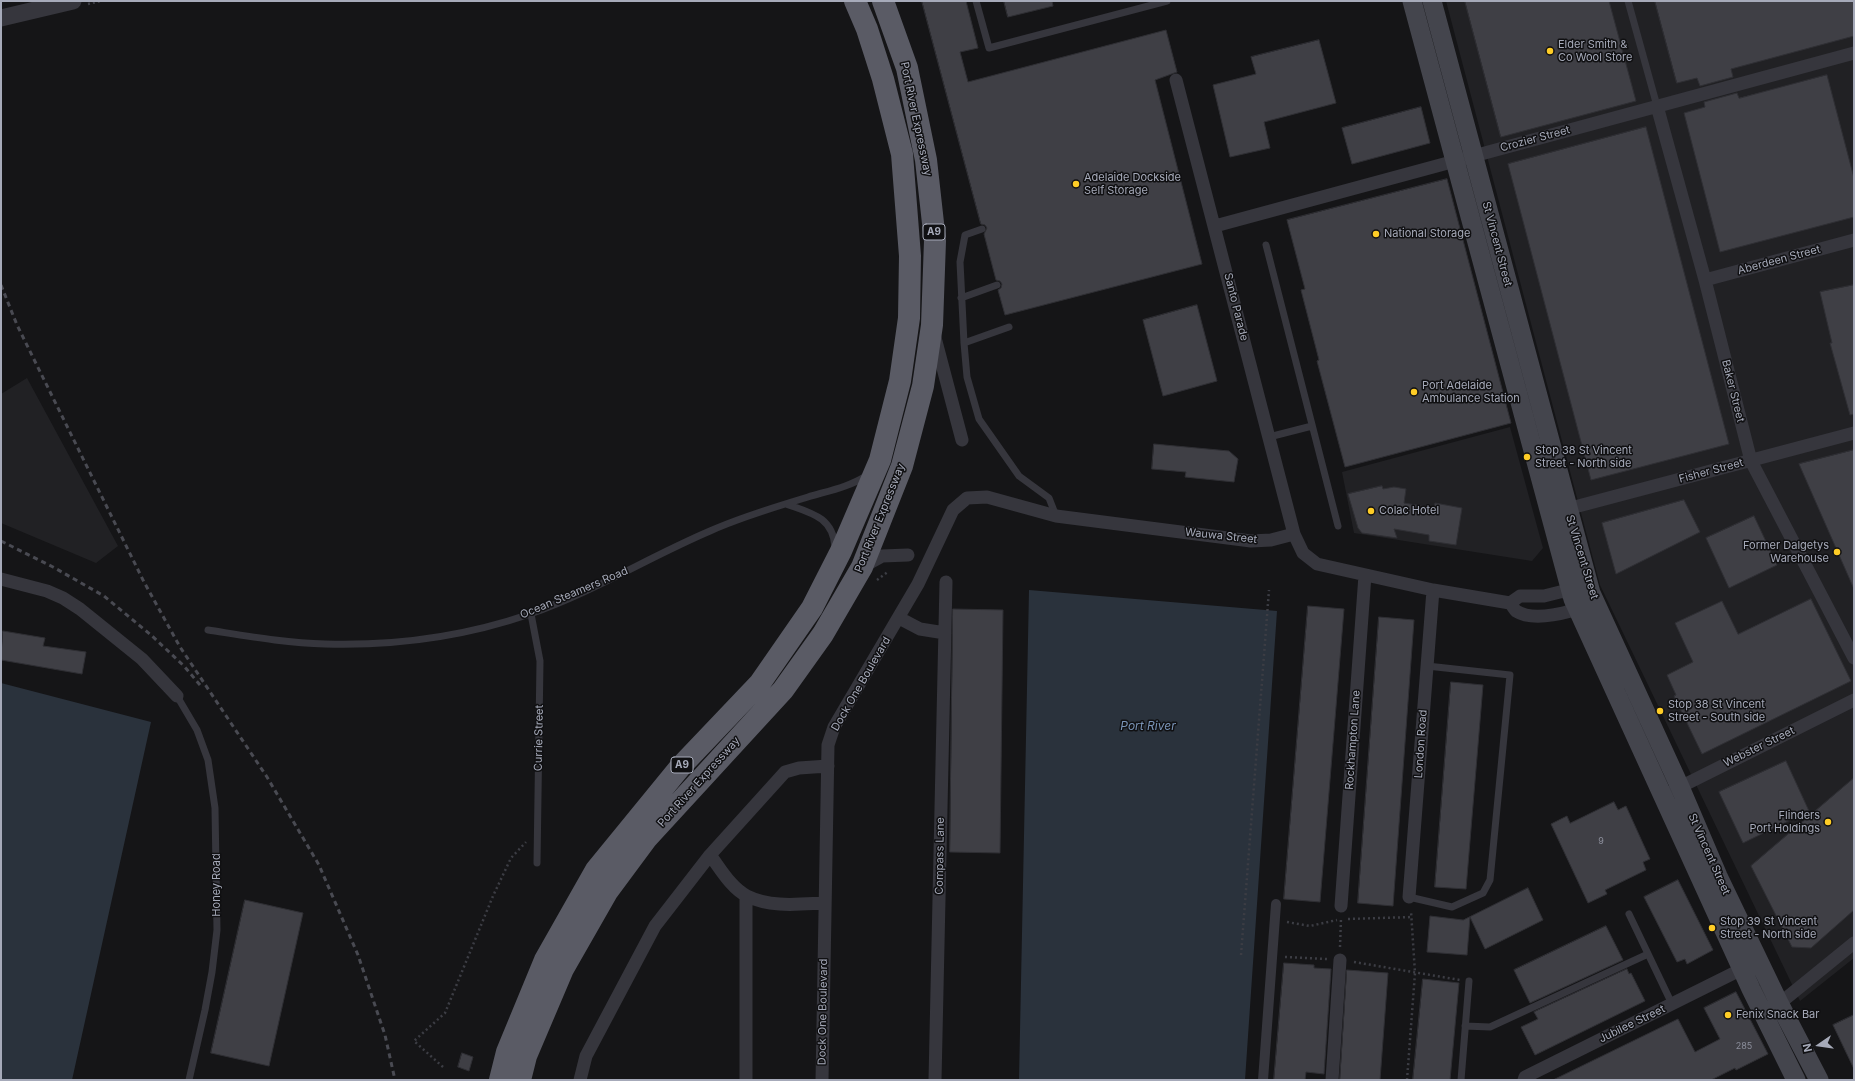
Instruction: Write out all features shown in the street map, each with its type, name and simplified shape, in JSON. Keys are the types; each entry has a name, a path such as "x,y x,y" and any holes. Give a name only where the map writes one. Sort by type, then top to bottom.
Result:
{"highway":[{"name":"Port River Expressway","path":"500,1080 507,1052 545,960 596,870 682,766 760,683 812,608 877,468 900,381 909,318 910,256 902,154 883,79 867,29 855,1"},
{"name":"Port River Expressway","path":"520,1080 526,1056 563,968 607,892 647,838 783,690 822,634 869,574 902,466 923,386 932,324 935,241 926,160 907,68 883,1"}],"main road":[{"name":"St Vincent Street","path":"1412,1 1454,161 1582,596 1663,795 1742,969 1817,1074"},
{"name":"St Vincent Street","path":"1432,1 1567,509 1582,596 1680,787 1772,1009 1793,1079"}],"street":[{"path":"1,18 73,1"},
{"name":"Crozier Street","path":"1215,226 1854,53"},
{"name":"Santo Parade","path":"1176,80 1294,534"},
{"name":"Baker Street","path":"1657,106 1705,280 1751,461 1854,658"},
{"name":"Aberdeen Street","path":"1705,280 1854,240"},
{"path":"932,324 962,440"},
{"name":"Fisher Street","path":"1567,509 1854,433"},
{"name":"Dock One Boulevard","path":"822,1080 828,745 834,727 918,584 952,510 967,498 987,497 1056,516"},
{"name":"Wauwa Street","path":"1056,516 1251,541 1271,540 1294,534"},
{"path":"1294,534 1303,553 1317,564 1433,590 1510,603 1516,611 1534,616 1549,616 1571,611 1582,596 1564,591 1544,596 1520,596 1510,603"},
{"path":"869,574 882,556 908,555"},
{"name":"Rockhampton Lane","path":"1341,906 1365,575"},
{"path":"1,579 47,591 80,609 142,659 177,696"},
{"name":"Compass Lane","path":"935,1080 946,582"},
{"name":"London Road","path":"1409,898 1433,590"},
{"path":"899,618 920,629 945,633"},
{"name":"Webster Street","path":"1663,795 1854,700"},
{"path":"580,1080 586,1056 655,926 710,855 785,772 799,768 828,766"},
{"path":"710,855 731,883 746,896 774,904 825,903"},
{"path":"746,896 746,1080"},
{"path":"1263,1080 1276,904"},
{"path":"1772,1009 1854,943"},
{"path":"1332,1080 1340,960"},
{"name":"Jubilee Street","path":"1524,1080 1525,1077 1742,969"},
{"path":"1793,1079 1817,1074"}],"lane":[{"path":"976,1 989,48 1167,1"},
{"path":"1628,1 1657,106"},
{"path":"982,230 965,235 960,262 964,343 968,377 980,419 1019,476 1049,498 1056,516"},
{"path":"1266,245 1338,526"},
{"path":"961,298 997,285"},
{"path":"964,343 1009,327"},
{"path":"1269,437 1312,426"},
{"name":"Ocean Steamers Road","path":"208,630 279,640 326,644 389,643 470,630 530,614 597,586 709,531 750,515 856,482 877,468"},
{"path":"786,504 810,513 828,524 834,534 836,558"},
{"name":"Currie Street","path":"530,614 540,661 537,863"},
{"path":"1409,898 1452,907 1483,893 1490,880 1510,675 1427,666"},
{"name":"Honey Road","path":"177,696 197,730 208,760 215,808 217,845 217,930 212,972 206,1010 189,1080"},
{"path":"1629,914 1672,1004"},
{"path":"1465,1026 1490,1027 1648,954"},
{"path":"1461,1080 1468,981"}],"path":[{"path":"869,574 886,572 895,569 895,555"},
{"path":"1241,955 1269,590"},
{"path":"443,1067 414,1041 445,1013 493,896 511,858 537,831"},
{"path":"1407,1080 1415,973 1409,898"},
{"path":"1340,960 1341,906"},
{"path":"1272,956 1340,960 1468,981"}],"shaded area":[{"path":"1446,1 1854,1 1854,958 1800,1001 1600,585"},
{"path":"27,378 118,546 96,563 1,523 1,394"},
{"path":"1510,427 1543,548 1532,561 1354,533 1342,472"}],"water":[{"name":"Port River","path":"1029,590 1277,611 1245,1080 1019,1080"},
{"path":"1,683 151,722 72,1080 1,1080"}],"building":[{"name":"Adelaide Dockside Self Storage","path":"922,1 966,1 978,48 960,52 968,82 1166,30 1177,72 1155,80 1202,264 1005,315 998,290 1001,288 1002,284 1000,281 996,280 984,234 987,228 985,225 981,224"},
{"path":"1004,1 1052,1 1053,6 1008,17"},
{"name":"Elder Smith & Co Wool Store","path":"1465,1 1609,1 1636,101 1501,137"},
{"path":"1655,1 1854,1 1854,36 1731,69 1733,77 1700,86 1697,78 1677,83"},
{"path":"1319,40 1336,103 1264,122 1270,148 1230,157 1213,85 1256,74 1251,57"},
{"path":"1827,75 1854,178 1854,217 1720,252 1684,113 1705,107 1704,102 1737,93 1739,98"},
{"path":"1421,107 1430,143 1352,164 1342,128"},
{"path":"1646,127 1729,444 1591,480 1508,164"},
{"path":"1447,179 1511,423 1345,467 1317,361 1319,360 1301,290 1305,289 1287,220"},
{"path":"1854,285 1854,414 1850,415 1830,343 1832,343 1820,292"},
{"path":"1197,305 1217,381 1163,396 1143,320"},
{"path":"1154,444 1229,451 1238,459 1234,482 1185,477 1186,472 1152,469"},
{"path":"1854,450 1854,589 1799,464"},
{"path":"1382,486 1383,489 1394,487 1406,489 1404,503 1434,508 1435,503 1462,508 1456,545 1429,541 1429,535 1394,529 1397,538 1362,533 1358,528 1348,494"},
{"path":"1684,500 1700,532 1616,574 1602,523"},
{"path":"1754,516 1777,565 1729,588 1706,538"},
{"path":"1811,599 1851,681 1702,754 1674,696 1676,695 1667,675 1693,662 1675,623 1722,601 1738,634"},
{"path":"1308,606 1344,609 1320,902 1284,899"},
{"path":"953,609 1003,610 1000,853 950,852"},
{"path":"1379,617 1414,620 1393,906 1358,903"},
{"path":"3,631 45,638 43,646 86,652 82,674 1,660"},
{"path":"1451,682 1483,685 1466,889 1435,887"},
{"path":"1786,761 1809,811 1743,843 1719,792"},
{"name":"Flinders Port Holdings","path":"1854,778 1854,910 1811,948 1792,947 1751,866"},
{"path":"1614,802 1618,810 1626,806 1650,859 1643,862 1646,870 1605,890 1607,894 1588,903 1551,824 1567,816 1570,823"},
{"path":"1678,880 1713,950 1687,964 1685,959 1677,962 1644,897"},
{"path":"1528,888 1543,920 1485,949 1470,917 1467,955 1427,952 1430,916 1463,920"},
{"path":"245,900 303,913 269,1066 211,1053"},
{"path":"1606,926 1623,960 1530,1003 1514,970"},
{"path":"1284,963 1314,965 1314,968 1331,969 1324,1074 1306,1072 1305,1080 1274,1080"},
{"path":"1627,969 1629,974 1631,973 1645,1001 1535,1055 1521,1027 1538,1019 1534,1012"},
{"path":"1347,970 1388,973 1380,1080 1340,1080"},
{"path":"1423,979 1459,983 1450,1080 1413,1080"},
{"path":"1736,992 1768,1054 1736,1070 1735,1068 1711,1080 1553,1080 1678,1019 1695,1052 1720,1039 1704,1008"},
{"path":"1854,1015 1854,1069 1833,1025"},
{"path":"462,1053 473,1057 469,1071 458,1067"}],"railway":[{"path":"1,285 17,325 144,582 180,647 267,777 319,865 358,955 385,1035 395,1080"},
{"path":"1,541 53,567 104,596 151,635 184,666 200,685"}],"place":[{"name":"Elder Smith & Co Wool Store","path":"1550,51"},
{"name":"Adelaide Dockside Self Storage","path":"1076,184"},
{"name":"National Storage","path":"1376,234"},
{"name":"Port Adelaide Ambulance Station","path":"1414,392"},
{"name":"Stop 38 St Vincent Street - North side","path":"1527,457"},
{"name":"Colac Hotel","path":"1371,511"},
{"name":"Former Dalgetys Warehouse","path":"1837,552"},
{"name":"Stop 38 St Vincent Street - South side","path":"1660,711"},
{"name":"Flinders Port Holdings","path":"1828,822"},
{"name":"Stop 39 St Vincent Street - North side","path":"1712,928"},
{"name":"Fenix Snack Bar","path":"1728,1015"}]}
